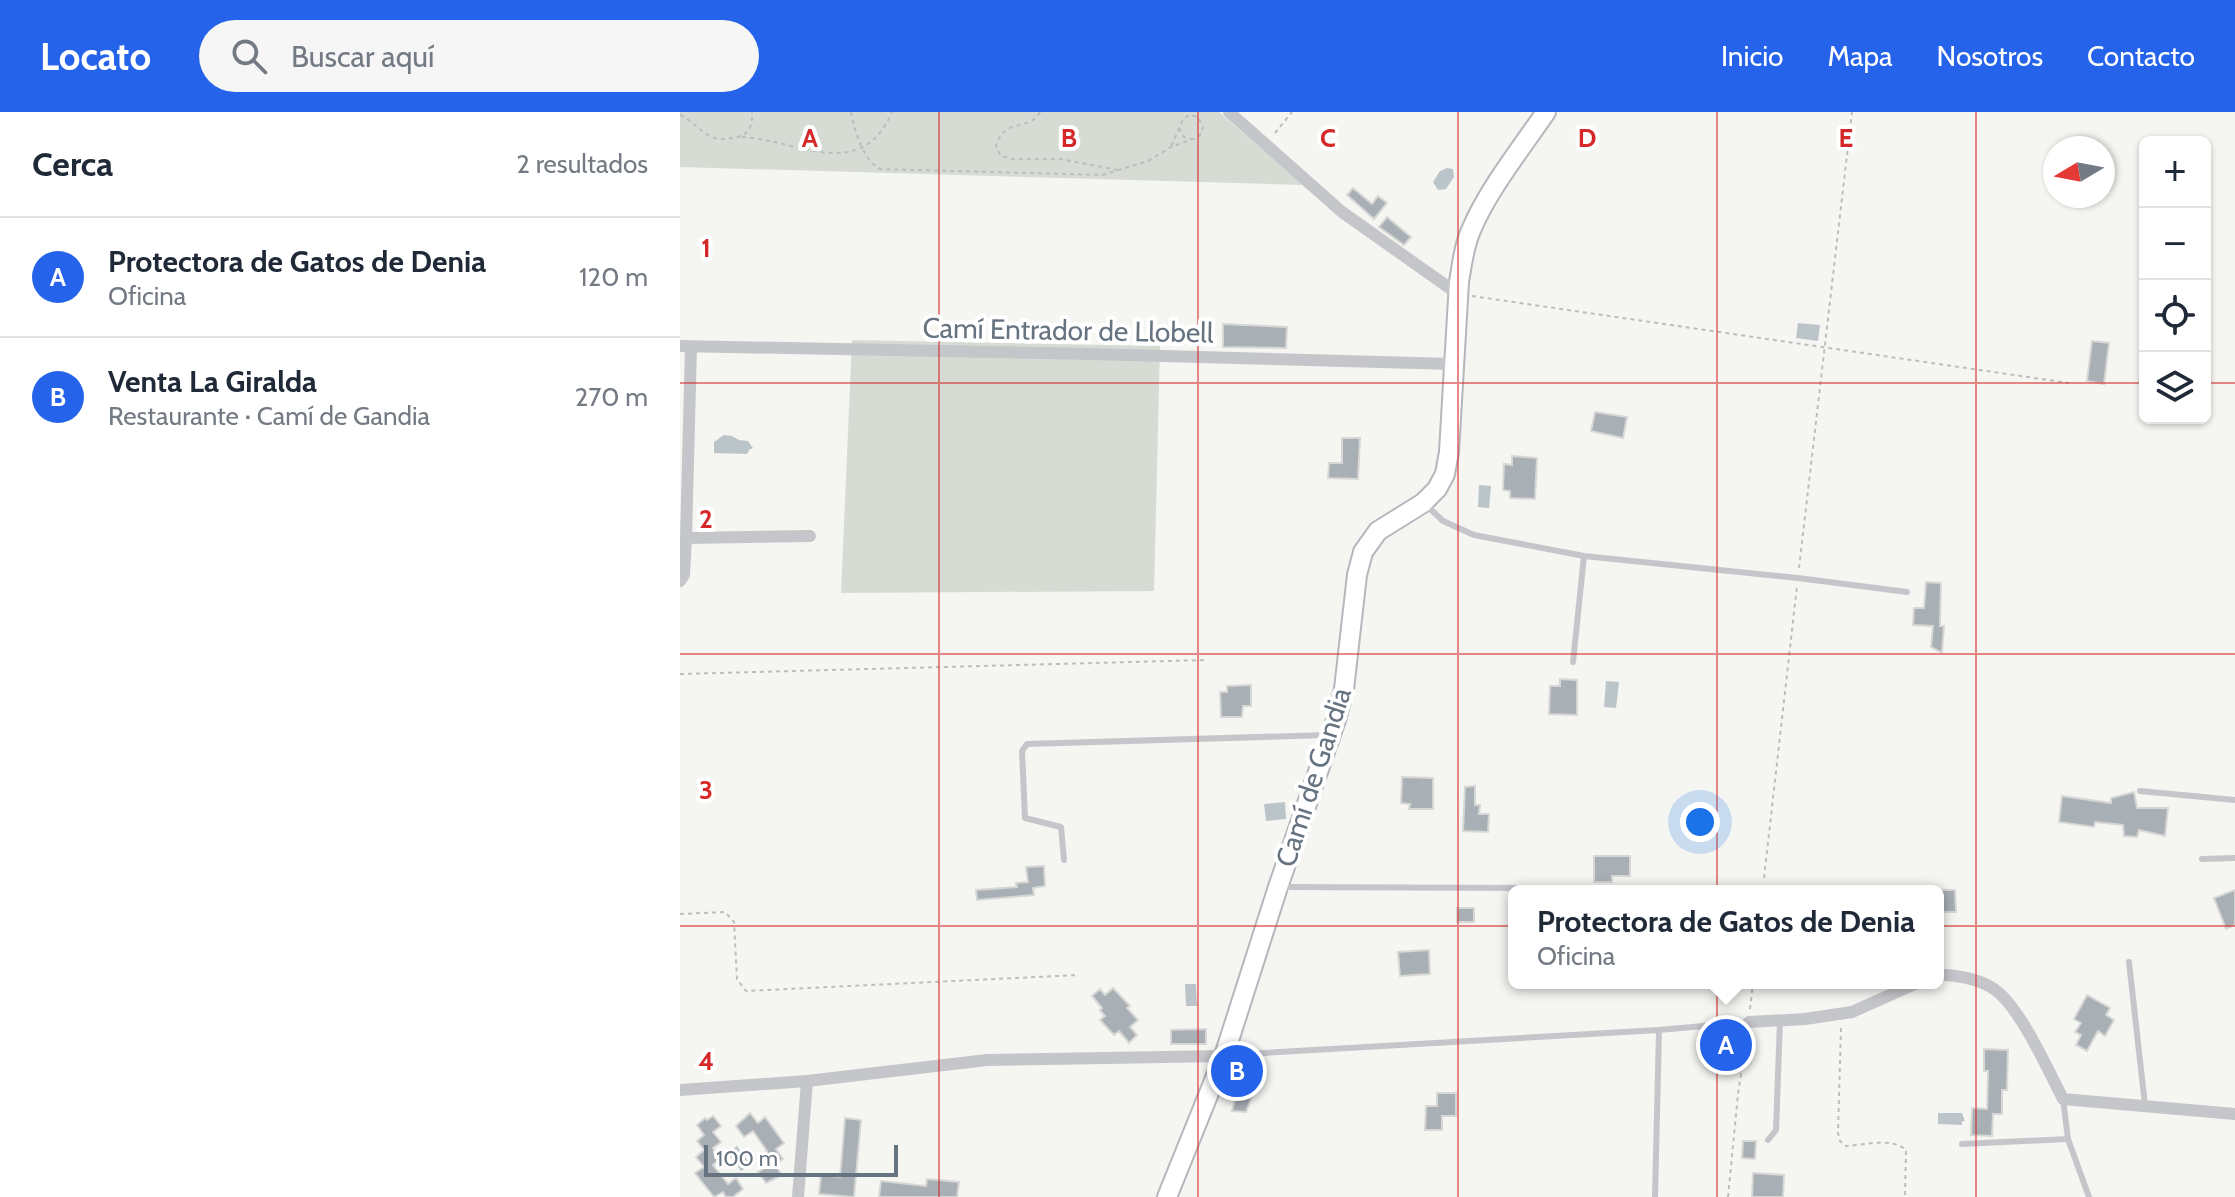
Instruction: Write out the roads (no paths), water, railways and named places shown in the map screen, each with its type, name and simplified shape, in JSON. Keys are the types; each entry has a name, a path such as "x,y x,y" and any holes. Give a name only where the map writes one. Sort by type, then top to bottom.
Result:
{"main road":[{"name":"Camí de Gandia","path":"1167,1197 1224,1056 1278,887 1332,734 1344,689 1357,575 1363,552 1378,531 1423,503 1437,489 1447,466 1458,294 1471,229 1546,112"}],"street":[{"path":"1229,112 1342,212 1458,294"},
{"path":"680,581 684,575 686,538 686,347"},
{"name":"Camí Entrador de Llobell","path":"686,347 1075,353 1454,364"},
{"path":"686,538 810,536"},
{"path":"1944,976 1991,987 2007,1001 2039,1052 2063,1099 2235,1114"},
{"path":"1749,1022 1852,1012 1887,990"},
{"path":"680,1090 807,1081 987,1060 1224,1056"},
{"path":"798,1197 807,1081"}],"lane":[{"path":"1423,503 1443,521 1474,535 1584,556 1907,592"},
{"path":"1573,662 1584,556"},
{"path":"1064,860 1061,827 1025,818 1022,751 1027,744 1332,734"},
{"path":"2140,791 2235,800"},
{"path":"2202,859 2235,858"},
{"path":"1278,887 1508,888"},
{"path":"2129,962 2145,1106"},
{"path":"1768,1140 1776,1130 1780,1021"},
{"path":"1224,1056 1749,1022"},
{"path":"1655,1197 1659,1030"},
{"path":"2063,1099 2068,1139 2089,1197"},
{"path":"1962,1144 2068,1139"}],"place":[{"name":"Protectora de Gatos de Denia","path":"1726,1045"},
{"name":"Venta La Giralda","path":"1237,1071"}]}
